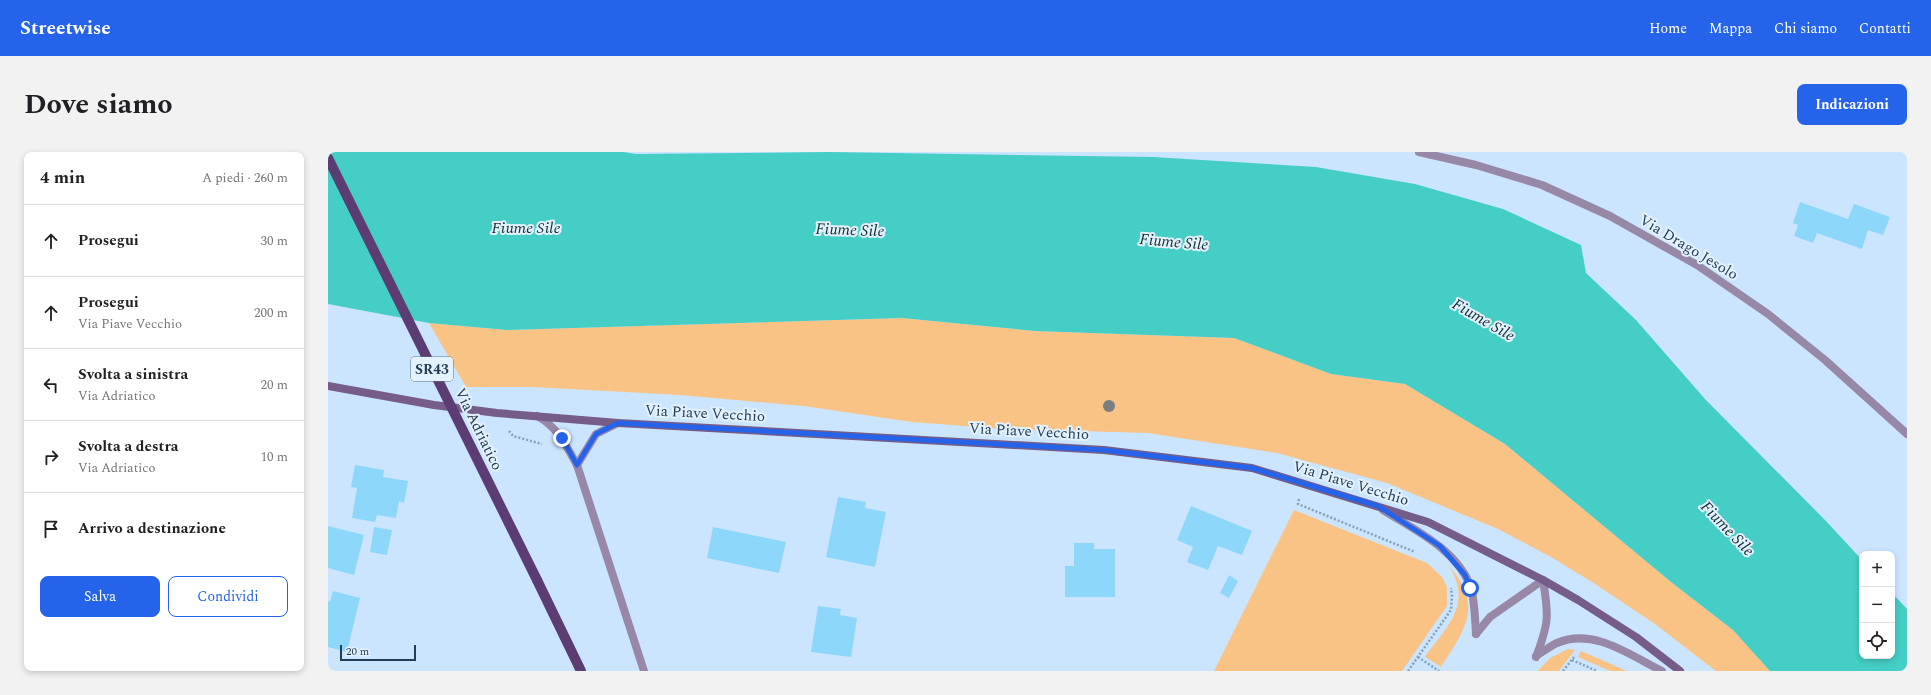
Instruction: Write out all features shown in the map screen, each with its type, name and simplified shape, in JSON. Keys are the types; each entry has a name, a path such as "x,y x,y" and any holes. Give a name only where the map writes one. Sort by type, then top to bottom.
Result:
{"main road":[{"name":"Via Adriatico","path":"328,158 581,671"}],"street":[{"name":"Via Drago Jesolo","path":"1419,152 1476,165 1542,185 1610,216 1697,265 1768,314 1813,351 1907,434"},
{"name":"Via Piave Vecchio","path":"328,386 434,405 497,413 618,423 1104,450 1252,468 1428,522 1543,580 1636,637 1680,671"},
{"path":"537,416 552,426 562,438 577,465 644,671"},
{"path":"577,465 596,434 618,423"},
{"path":"1378,506 1440,546 1465,575 1474,604 1476,634 1490,618 1543,580 1548,609 1548,623 1536,657 1558,642 1578,639 1603,641 1662,671"}],"path":[{"path":"497,413 513,436 530,439 543,444 547,449"},
{"path":"1302,483 1298,504 1422,555"},
{"path":"1408,671 1451,610 1452,596 1450,586"},
{"path":"1418,657 1439,671"},
{"path":"1563,671 1572,660 1597,671"}],"shaded area":[{"path":"902,318 1035,331 1234,338 1331,374 1405,384 1505,444 1671,582 1733,630 1770,671 1716,671 1655,624 1592,582 1551,557 1498,529 1387,483 1277,453 1148,433 1005,429 912,422 804,406 680,395 533,387 466,387 429,323 507,330"},
{"path":"1294,510 1427,563 1442,577 1447,587 1447,606 1402,671 1214,671"},
{"path":"1449,566 1460,580 1466,593 1468,606 1467,618 1463,629 1441,667 1425,657 1449,625 1458,604 1456,580"},
{"path":"1568,649 1575,650 1559,671 1538,671 1550,658"},
{"path":"1581,651 1627,671 1610,671 1578,657"}],"water":[{"name":"Fiume Sile","path":"328,152 623,152 636,154 829,152 1153,157 1316,167 1415,184 1503,209 1581,245 1586,273 1636,320 1705,399 1825,520 1859,557 1859,659 1895,659 1895,596 1907,609 1907,671 1770,671 1733,630 1671,582 1505,444 1405,384 1331,374 1234,338 1035,331 902,318 507,330 429,323 328,304"}],"building":[{"path":"1800,202 1848,219 1854,204 1890,217 1883,235 1868,230 1862,249 1817,233 1813,243 1794,236 1798,225 1793,223"},
{"path":"355,465 384,470 383,477 408,481 404,503 399,501 396,518 377,515 375,522 352,518 357,488 351,487"},
{"path":"838,497 866,502 865,508 886,512 875,567 826,557"},
{"path":"1191,506 1252,531 1242,555 1218,546 1208,570 1187,562 1193,547 1177,540"},
{"path":"328,526 364,535 354,575 328,568"},
{"path":"374,527 392,530 387,555 370,552"},
{"path":"713,527 786,542 779,573 707,558"},
{"path":"1074,543 1094,543 1094,549 1115,549 1115,597 1065,597 1065,566 1074,566"},
{"path":"1229,575 1238,581 1229,598 1220,593"},
{"path":"333,591 360,598 347,652 328,647 328,601 330,602"},
{"path":"818,606 841,609 840,615 857,618 851,657 811,652"}],"route":[{"path":"562,438 577,465 596,434 618,423 1104,450 1252,468 1378,506 1440,546 1465,575 1470,588"}]}
